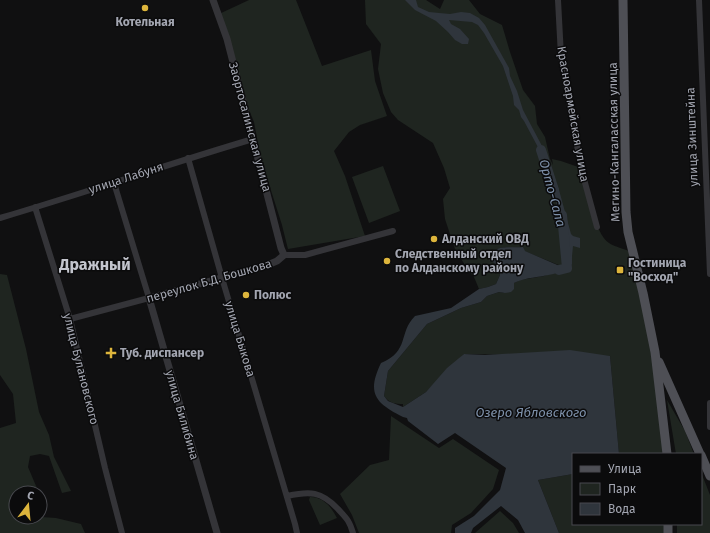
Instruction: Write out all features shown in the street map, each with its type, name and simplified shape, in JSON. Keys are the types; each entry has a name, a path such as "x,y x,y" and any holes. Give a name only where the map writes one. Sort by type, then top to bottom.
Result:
{"main road":[{"name":"Мегино-Кангаласская улица","path":"623,0 626,212 628,232 643,292 654,352 667,453"},
{"name":"Мегино-Кангаласская улица","path":"654,352 700,453"},
{"name":"Мегино-Кангаласская улица","path":"702,457 710,473"}],"street":[{"name":"Заортосалинская улица","path":"213,0 227,39 281,248 284,254"},
{"name":"Красноармейская улица","path":"558,0 561,56 581,168 597,227"},
{"name":"улица Зинштейна","path":"699,0 710,274"},
{"name":"улица Лабуня","path":"0,218 114,183 188,158 253,139"},
{"name":"улица Быкова","path":"188,158 297,533"},
{"name":"улица Билибина","path":"114,183 217,533"},
{"name":"улица Булановского","path":"35,207 70,319 122,533"},
{"name":"переулок Б.Д. Бошкова","path":"70,319 265,266 277,261 284,254 304,255 393,231"},
{"path":"710,403 710,427"},
{"path":"287,496 301,493 314,493 328,499 348,520 353,533"}],"green space":[{"path":"249,0 296,0 322,66 371,50 375,81 387,116 360,125 349,132 334,151 345,176 365,236 288,249 261,159 254,122 241,91 219,14"},
{"path":"365,0 426,0 440,9 444,0 469,0 480,14 502,25 523,90 535,106 537,124 545,137 550,159 553,165 552,159 581,168 588,197 599,230 609,243 632,252 643,293 667,453 619,453 610,356 464,354 426,392 403,407 403,404 392,403 384,396 388,371 427,324 461,308 481,302 487,296 499,292 505,293 514,283 520,280 544,276 566,268 524,251 523,247 505,247 497,249 490,260 498,265 500,275 496,284 479,289 474,277 455,249 445,219 443,199 450,188 444,168 433,143 398,120 391,112 383,93 378,69 381,44 366,24"},
{"path":"383,166 400,211 369,223 352,177"},
{"path":"0,274 7,275 26,349 39,412 49,435 54,457 71,491 62,493 49,456 40,454 30,456 28,467 36,485 8,485 8,525 48,525 48,517 56,518 81,524 85,533 0,533 0,428 16,423 13,394 0,375"},
{"path":"667,400 685,431 694,453 676,453"},
{"path":"391,416 439,448 453,439 499,470 493,489 471,513 452,525 451,533 359,533 352,515 340,494 370,465 389,460"},
{"path":"572,474 572,525 668,525 668,533 559,533 538,480"},
{"path":"702,475 710,495 710,533 677,533 677,525 702,525"},
{"path":"310,497 315,497 326,503 337,518 320,525 309,500"},
{"path":"500,511 513,523 519,533 475,533"}],"water":[{"name":"Озеро Ябловского","path":"405,0 416,0 418,7 429,12 450,14 461,12 470,13 479,18 485,25 509,68 510,76 523,110 542,146 559,190 571,234 580,238 580,248 573,246 572,264 560,272 521,280 514,283 514,289 511,292 499,292 487,296 481,302 461,308 427,324 388,371 384,396 388,401 403,407 426,392 447,368 464,354 485,355 570,350 610,356 619,453 572,453 572,474 538,480 559,533 525,533 518,520 501,506 473,528 471,533 455,533 455,528 474,516 500,490 506,468 455,433 438,444 408,421 407,418 394,412 380,402 374,390 374,383 381,363 396,353 410,322 415,316 451,308 479,289 496,284 500,275 498,265 489,260 497,249 506,247 523,247 525,251 562,267 569,262 570,250 567,233 562,224 551,184 548,166 521,117 519,110 514,105 513,96 503,66 484,33 478,25 472,22 449,20 451,24 460,29 469,39 468,44 462,44 455,40 436,21 415,10"}],"waterway":[{"name":"Орто-Сала","path":"541,150 554,190"},
{"name":"Орто-Сала","path":"559,270 567,268 562,215"}],"place":[{"name":"Котельная","path":"145,8"},
{"name":"Алданский ОВД","path":"434,239"},
{"name":"Следственный отдел по Алданскому району","path":"387,261"},
{"name":"Гостиница \"Восход\"","path":"620,270"},
{"name":"Полюс","path":"246,295"},
{"name":"Туб. диспансер","path":"111,353"}],"district":[{"name":"Дражный","path":"95,264"}]}
